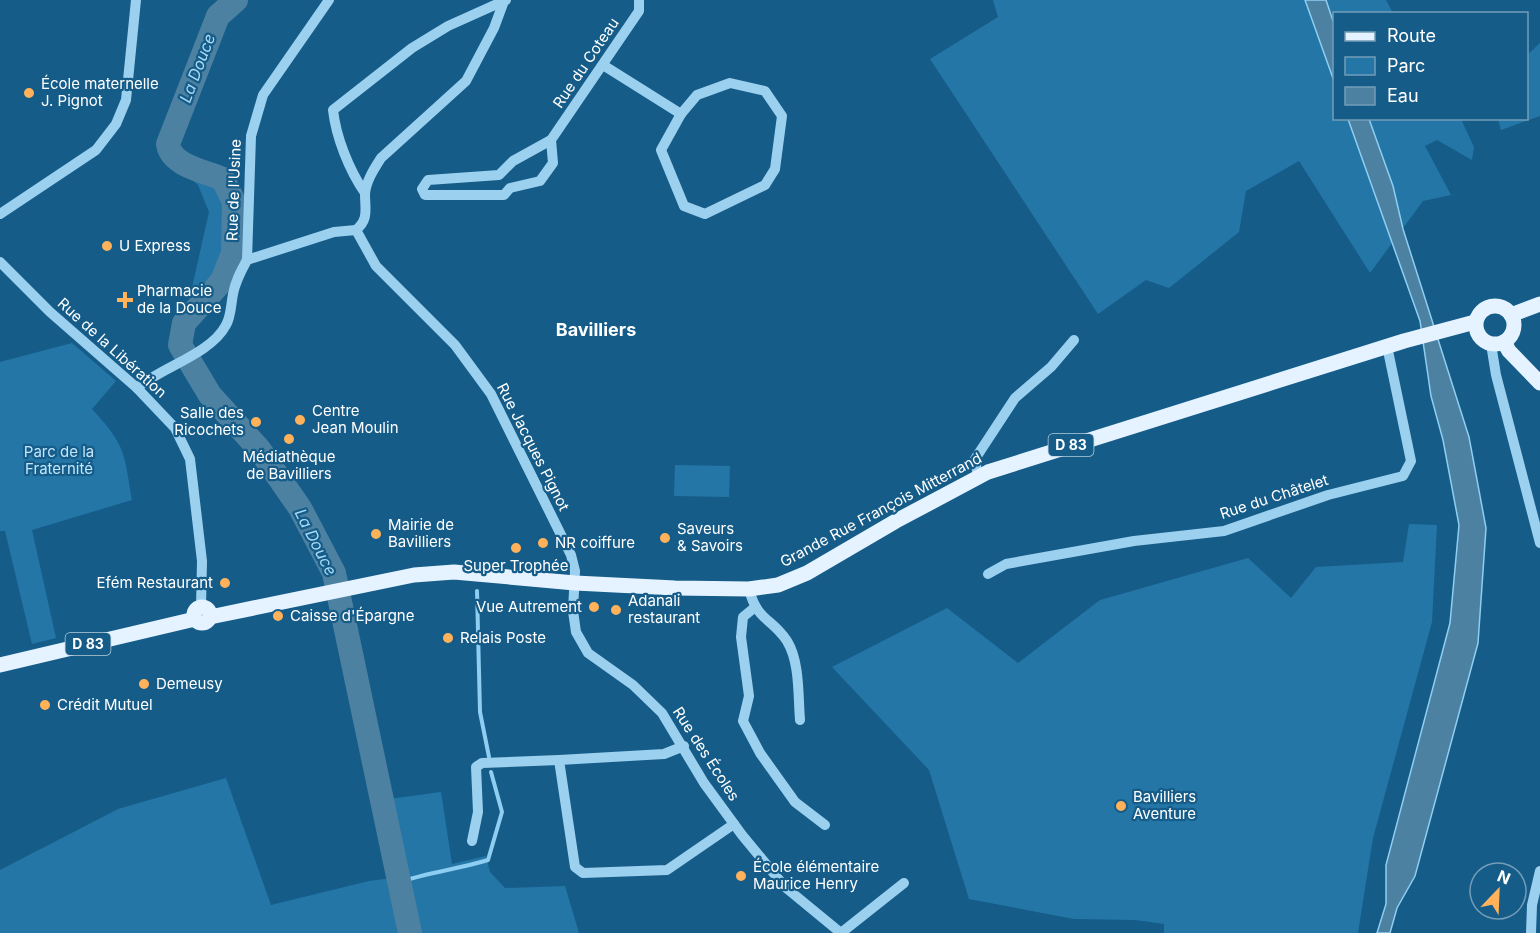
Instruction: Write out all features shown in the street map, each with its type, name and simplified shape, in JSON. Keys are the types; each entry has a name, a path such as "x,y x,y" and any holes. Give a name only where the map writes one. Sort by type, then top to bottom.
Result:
{"main road":[{"path":"1511,315 1540,304"},
{"path":"1498,343 1513,333 1511,315 1501,307 1488,307 1475,322 1480,339 1498,343 1509,351 1540,383"},
{"name":"Grande Rue François Mitterrand","path":"0,665 202,614 414,575 454,572 575,583 749,589 777,585 807,573 978,477 1386,346 1475,322"}],"street":[{"path":"0,214 96,150 116,124 126,100 137,12 136,0"},
{"name":"Rue de l'Usine","path":"247,260 251,136 263,95 329,0"},
{"name":"Rue du Coteau","path":"551,140 553,163 540,181 510,189 504,195 425,195 422,189 428,180 499,175 513,161 551,140 639,11 639,0"},
{"path":"137,388 151,377 220,336 228,322 233,291 247,260 334,232 356,230 364,224 367,213 365,193 372,172 381,158 466,81 494,28 505,1"},
{"path":"365,193 356,180 334,123 333,110 412,48 448,26 505,1"},
{"path":"603,64 681,114"},
{"path":"730,83 765,92 782,116 775,169 765,185 705,214 684,206 661,150 681,114 698,95 730,83"},
{"name":"Rue Jacques Pignot","path":"356,230 376,266 455,345 491,394 571,555 575,583"},
{"name":"Rue de la Libération","path":"0,262 50,312 137,388 175,428 190,459 202,561 202,614"},
{"path":"978,477 975,459 1015,398 1051,367 1074,340"},
{"path":"1498,343 1496,375 1540,543"},
{"name":"Rue du Châtelet","path":"988,574 1005,564 1134,541 1224,531 1328,495 1403,476 1411,461 1386,346"},
{"name":"Rue des Écoles","path":"575,583 573,611 576,632 588,653 641,692 662,713 684,746 704,783 734,824 786,887 841,933"},
{"path":"749,589 754,608 787,641 794,659 800,720"},
{"path":"754,608 743,617 741,637 749,696 743,721 760,753 795,802 825,825"},
{"path":"471,841 478,812 476,767 482,762 664,754 684,746"},
{"path":"559,760 575,867 583,873 667,870 734,824"},
{"path":"1531,933 1532,905 1540,871"},
{"path":"841,933 904,883"}],"green space":[{"path":"993,0 1386,0 1392,12 1333,12 1333,120 1461,120 1474,147 1472,160 1437,140 1425,146 1451,195 1423,201 1370,273 1299,161 1246,191 1239,232 1169,288 1146,280 1098,314 930,59 998,17"},
{"path":"1540,43 1540,116 1501,130 1498,120 1528,120 1528,54"},
{"path":"177,167 214,180 227,199 227,256 208,291 194,305 188,305 209,212 198,185"},
{"name":"Parc de la Fraternité","path":"72,343 116,381 92,409 122,450 132,500 32,530 56,638 32,644 5,531 0,531 0,362"},
{"path":"675,465 730,466 729,497 674,496"},
{"path":"1409,524 1437,525 1432,622 1373,838 1358,933 1164,933 1164,924 1135,920 1074,919 969,899 929,770 832,667 947,608 1018,663 1100,600 1248,558 1291,598 1316,567 1403,562"},
{"path":"226,778 271,905 369,881 408,876 389,799 441,792 452,864 486,856 490,872 505,888 565,886 579,933 0,933 0,870 118,809"}],"water":[{"path":"1305,0 1326,0 1333,21 1333,78"},
{"path":"1348,120 1369,120 1393,186 1403,229 1469,437 1486,528 1478,643 1415,876 1397,908 1390,933 1377,933 1386,904 1386,865 1450,623 1459,525 1443,440 1431,396 1420,321"}],"waterway":[{"name":"La Douce","path":"236,0 218,16 168,144 175,158 182,163 223,179 234,202 233,253 222,281 184,323 180,345 210,395 259,449 300,508 334,573 410,933"},
{"path":"477,591 480,712 489,757"},
{"path":"400,882 488,860 502,812 491,772"}],"place":[{"name":"École maternelle J. Pignot","path":"29,93"},
{"name":"U Express","path":"107,246"},
{"name":"Pharmacie de la Douce","path":"125,300"},
{"name":"Centre Jean Moulin","path":"300,420"},
{"name":"Salle des Ricochets","path":"256,422"},
{"name":"Médiathèque de Bavilliers","path":"289,439"},
{"name":"Mairie de Bavilliers","path":"376,534"},
{"name":"Saveurs & Savoirs","path":"665,538"},
{"name":"NR coiffure","path":"543,543"},
{"name":"Super Trophée","path":"516,548"},
{"name":"Efém Restaurant","path":"225,583"},
{"name":"Vue Autrement","path":"594,607"},
{"name":"Adanali restaurant","path":"616,610"},
{"name":"Caisse d'Épargne","path":"278,616"},
{"name":"Relais Poste","path":"448,638"},
{"name":"Demeusy","path":"144,684"},
{"name":"Crédit Mutuel","path":"45,705"},
{"name":"Bavilliers Aventure","path":"1121,806"},
{"name":"École élémentaire Maurice Henry","path":"741,876"}],"district":[{"name":"Bavilliers","path":"596,330"}]}
